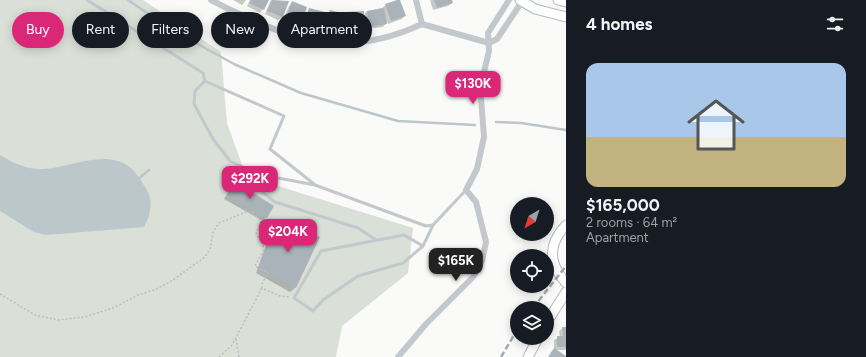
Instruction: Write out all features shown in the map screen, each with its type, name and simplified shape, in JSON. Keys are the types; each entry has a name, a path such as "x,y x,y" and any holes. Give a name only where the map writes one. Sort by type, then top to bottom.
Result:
{"street":[{"path":"211,0 250,20 289,35 319,43 347,44 372,42 402,33 422,24 489,43 497,39 522,0 536,9 566,17"},
{"path":"416,0 422,24"},
{"path":"398,357 426,324 473,277 482,261 486,242 476,202 466,190 477,169 484,137 482,84 489,43 488,33 509,0"},
{"path":"558,0 566,2"},
{"path":"566,225 557,236 551,252 553,262 559,275 566,284"},
{"path":"554,245 558,261 566,278"},
{"path":"554,311 566,292"},
{"path":"528,357 534,345"}],"lane":[{"path":"87,0 203,73 205,81"},
{"path":"205,81 195,92 194,104 213,139 230,161 257,174 315,186 426,226 433,225"},
{"path":"205,81 284,116 270,149 315,186"},
{"path":"257,174 260,190 275,202 358,228 376,240"},
{"path":"423,246 404,235 321,251 294,298 313,311 323,300 358,276 403,263 423,246 433,225 466,190"}],"path":[{"path":"0,294 35,315 58,320 85,317 113,308 138,294 154,290 170,282 205,257 210,249 213,232 219,223 246,212 253,213 261,221 256,234 263,242 263,251 255,266 268,273 262,284 262,288 232,345 219,357"},
{"path":"262,288 280,296 294,298"},
{"path":"236,338 239,357"}],"shaded area":[{"path":"0,0 143,0 161,12 137,12 137,48 203,48 203,40 211,45 211,48 215,48 221,52 227,123 246,176 413,228 408,273 342,326 336,357 0,357"},
{"path":"0,155 20,165 37,169 54,168 100,159 122,163 135,172 147,189 151,205 147,221 144,227 46,235 34,232 0,211"}],"building":[{"path":"251,0 269,0 264,10 249,3"},
{"path":"272,0 289,1 285,12 277,12 277,15 267,11"},
{"path":"400,0 406,16 391,21 385,4"},
{"path":"434,0 452,0 453,3 437,8"},
{"path":"292,1 307,7 305,12 288,12"},
{"path":"309,8 325,12 308,12"},
{"path":"384,8 387,24 372,27 372,12 367,11"},
{"path":"234,181 274,206 267,218 227,196"},
{"path":"277,219 320,237 296,288 259,269"},
{"path":"562,327 566,327 566,347 557,347 557,336 563,336"},
{"path":"554,348 566,356 566,357 548,357"}],"waterway":[{"path":"128,0 172,30 234,64 301,93 398,121 475,125"},
{"path":"496,122 521,123 566,130"},
{"path":"137,180 149,170"}],"railway":[{"path":"538,301 566,266"},
{"path":"501,357 510,342"}]}
